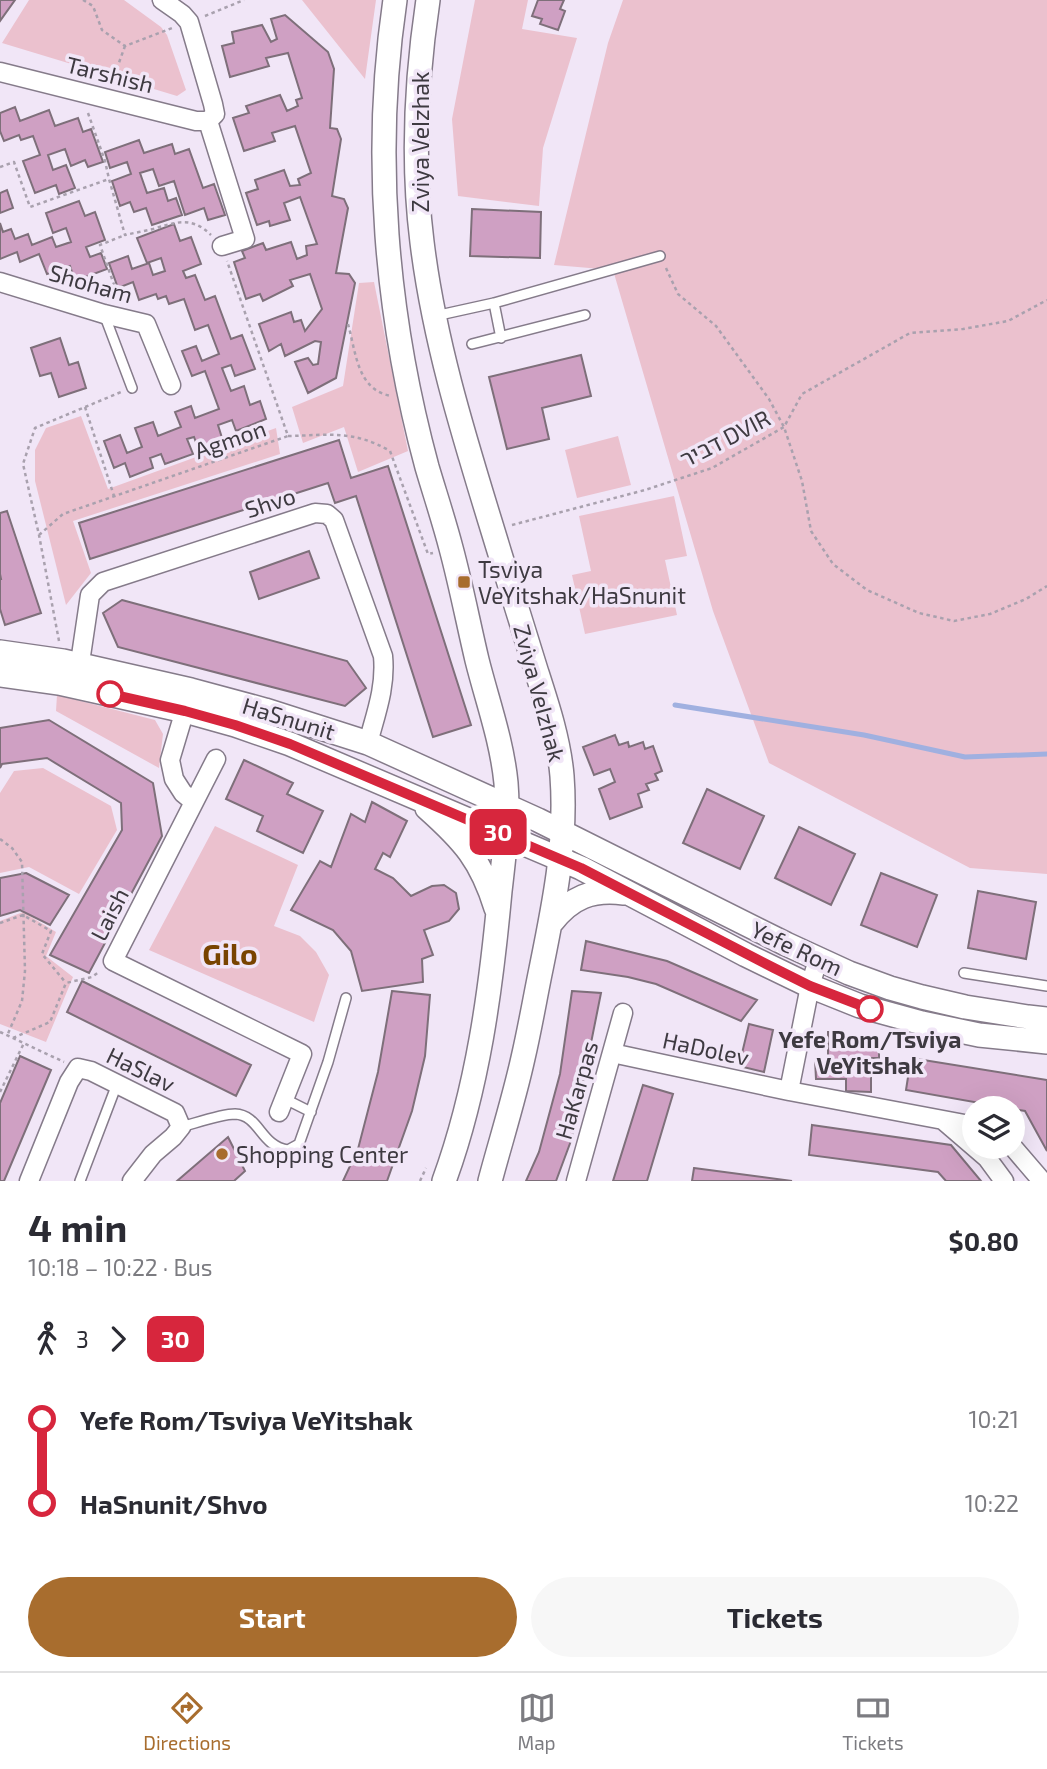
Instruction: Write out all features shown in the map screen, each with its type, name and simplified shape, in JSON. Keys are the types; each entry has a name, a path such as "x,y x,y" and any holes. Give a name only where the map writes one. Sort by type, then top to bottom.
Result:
{"street":[{"path":"162,0 189,22 214,104 215,114 208,121 245,239 222,246"},
{"name":"Zviya VeIzhak","path":"396,0 385,124 385,208 394,299 417,426 454,558 501,749 507,805 498,916 485,1018 470,1097 435,1175"},
{"name":"Zviya VeIzhak","path":"428,0 419,64 417,183 422,243 434,316 469,453 550,714 562,774 563,832 551,923 523,1060 490,1181"},
{"name":"Tarshish","path":"0,72 196,121 208,121"},
{"name":"Shoham","path":"0,282 146,324 171,385"},
{"name":"Shvo","path":"73,670 90,595 103,582 315,513 327,514 334,520 383,656 383,687 368,743"},
{"name":"HaSnunit","path":"0,652 188,701 265,710 368,743 563,832"},
{"name":"HaSnunit","path":"0,674 73,670"},
{"path":"188,701 170,760 174,779 183,793 194,802"},
{"name":"HaSnunit","path":"188,701 235,725 290,744 506,835"},
{"name":"Laish","path":"216,759 113,961 302,1054 282,1106"},
{"path":"415,796 471,853 487,882 498,916"},
{"name":"Yefe Rom","path":"563,832 818,960 890,988 990,1011 1047,1018"},
{"name":"Yefe Rom","path":"506,835 561,859 810,986 860,1006 979,1035 1047,1042"},
{"path":"551,923 565,907 583,896 607,892 627,893"},
{"path":"789,1091 810,986 818,960"},
{"name":"HaKarpas","path":"576,1181 623,1013"},
{"name":"HaDolev","path":"612,1053 789,1091 962,1124"},
{"name":"HaSlav","path":"29,1181 69,1082 78,1068 175,1113 181,1127 173,1138 153,1154 132,1181"},
{"name":"HaDolev","path":"944,1121 988,1158 1004,1181"},
{"path":"1024,1159 1042,1181"}],"lane":[{"path":"434,316 494,303 660,256"},
{"path":"494,303 501,338"},
{"path":"104,314 132,388"},
{"path":"472,344 585,315"},
{"path":"964,973 1047,986"},
{"path":"181,1127 234,1114 256,1124 265,1138 278,1149 288,1150 299,1144 328,1062 346,999"},
{"path":"79,1181 117,1084"},
{"path":"282,1106 311,1112"}],"path":[{"path":"83,0 93,6 102,30 125,46"},
{"path":"105,99 125,46 244,0"},
{"path":"81,92 106,161 125,235"},
{"path":"0,167 14,162 30,207 109,180"},
{"path":"127,319 100,245 125,235 179,221 205,229 222,246"},
{"name":"Agmon","path":"39,535 62,514 288,436 222,246"},
{"path":"660,256 678,294 716,326 769,399 784,427 802,481 811,531 833,564 867,590 919,613 954,621 990,614 1026,599 1047,586"},
{"name":"דביר DVIR","path":"509,526 645,490 712,468 784,427 802,394 910,333 963,329 1008,321 1047,300"},
{"path":"348,324 363,379 373,390 399,397"},
{"path":"73,670 23,464 35,428 132,388"},
{"path":"85,407 114,496"},
{"path":"288,436 344,434 373,441 390,451 428,554 439,550"},
{"path":"0,839 12,848 22,862 25,971 22,1001 7,1036"},
{"path":"0,923 23,915 51,930 42,954 66,983"},
{"path":"66,983 92,977 113,961"},
{"path":"13,1038 50,1022 66,983"},
{"path":"0,1032 78,1068"},
{"path":"0,1092 24,1043"},
{"path":"420,1181 435,1175"}],"shaded area":[{"path":"29,0 124,0 161,27 167,35 186,90 177,96 2,43"},
{"path":"302,0 376,0 365,79"},
{"path":"475,0 528,0 522,29 577,38 543,148 539,206 458,196 452,119"},
{"path":"623,0 1047,0 1047,874 970,868 769,763 713,611 613,270 554,265 608,43"},
{"path":"374,282 408,451 358,472 344,427 303,443 292,407 343,386 359,283"},
{"path":"81,416 108,489 276,428 280,454 73,521 91,573 66,605 35,481 35,450 46,428"},
{"path":"618,436 631,485 577,498 565,450"},
{"path":"674,496 687,556 665,560 677,615 585,634 572,575 591,571 579,516"},
{"path":"57,695 155,720 163,734 159,768 56,711"},
{"path":"43,768 111,806 117,830 79,894 29,867 0,873 0,793 14,771"},
{"path":"215,826 298,865 274,926 300,936 316,952 329,975 314,1022 149,950"},
{"path":"23,912 56,932 46,956 73,977 46,1042 0,1024 0,921"}],"building":[{"path":"0,0 15,0 0,21"},
{"path":"538,0 564,0 560,9 565,11 558,30 540,24 542,19 532,16"},
{"path":"285,15 328,52 334,69 330,128 337,129 341,139 332,196 344,199 348,208 336,273 349,274 355,283 336,378 308,393 295,362 308,358 313,365 318,364 321,342 315,341 285,356 281,344 269,351 259,324 291,312 294,322 301,320 305,331 322,309 310,274 290,280 293,286 263,301 260,294 246,299 234,262 245,258 242,251 263,243 266,250 291,242 297,259 307,255 306,246 317,244 300,197 284,203 290,220 270,226 269,221 257,225 246,193 258,189 255,180 284,170 290,186 300,185 298,179 311,173 295,126 272,133 275,141 244,151 233,118 249,113 246,106 280,95 287,111 298,106 296,100 302,98 288,53 266,58 269,66 230,77 222,46 234,43 232,32 262,25 271,42 277,39 271,19"},
{"path":"15,107 20,121 49,110 55,126 78,118 83,132 91,129 103,162 88,167 85,160 71,166 65,149 48,155 53,170 66,165 75,188 59,194 56,185 35,193 23,161 40,155 33,136 21,140 19,135 4,141 0,131 0,113"},
{"path":"139,140 144,153 172,144 175,154 189,149 203,188 214,184 225,215 208,220 204,208 185,215 174,181 159,186 153,169 140,173 147,193 164,188 168,201 176,198 182,215 152,225 146,208 134,212 130,202 120,206 112,181 131,174 127,162 110,168 105,152"},
{"path":"7,190 13,208 0,213 0,193"},
{"path":"79,201 85,216 95,212 105,240 86,247 90,257 101,253 107,269 75,281 70,266 47,274 39,254 20,262 17,252 0,259 0,223 3,232 11,229 15,239 28,234 32,245 52,237 56,247 71,242 66,228 53,233 46,213"},
{"path":"472,209 541,212 540,258 470,256"},
{"path":"174,224 180,241 191,237 201,264 183,271 186,278 195,275 205,300 215,296 231,339 242,335 255,369 235,376 231,365 222,368 231,391 244,386 250,405 260,401 266,419 236,431 232,420 218,425 222,438 198,448 194,437 187,439 193,454 165,464 161,454 150,458 153,468 130,477 125,463 114,468 104,441 120,435 127,453 142,447 135,428 153,422 158,436 181,427 175,412 191,406 195,418 219,409 205,371 192,376 182,351 196,346 202,361 219,354 208,325 195,330 184,299 169,304 166,296 158,299 156,294 139,300 133,282 118,288 109,263 128,256 132,269 149,263 153,275 165,271 161,258 147,263 137,238"},
{"path":"60,338 69,365 78,362 86,388 59,397 51,373 40,376 31,348"},
{"path":"581,355 591,396 542,408 549,439 507,449 489,377"},
{"path":"339,440 351,478 388,466 471,725 433,737 356,496 335,503 328,483 90,559 79,523"},
{"path":"7,511 41,613 5,625 0,609 0,513"},
{"path":"309,551 319,578 259,599 250,572"},
{"path":"122,600 347,661 366,688 345,706 118,647 103,613"},
{"path":"49,720 153,783 162,836 89,973 50,955 122,830 121,803 47,758 2,764 0,768 0,728"},
{"path":"615,735 619,745 628,742 629,747 643,742 645,749 653,746 662,771 655,774 658,780 646,784 649,790 638,794 642,807 610,819 599,789 615,782 610,769 594,775 583,747"},
{"path":"244,760 293,783 287,794 323,811 303,853 257,831 263,816 226,799"},
{"path":"707,789 764,816 740,869 683,843"},
{"path":"372,802 407,821 390,857 383,853 375,869 393,878 411,896 432,886 444,885 456,893 459,909 449,921 424,930 433,955 422,959 423,982 362,991 351,951 333,930 291,910 320,861 331,867 351,814 365,822"},
{"path":"799,827 855,854 831,905 775,878"},
{"path":"26,873 69,895 50,925 20,910 0,916 0,878"},
{"path":"881,873 937,895 917,947 861,925"},
{"path":"978,891 1036,902 1026,959 968,948"},
{"path":"586,941 667,961 757,1000 741,1021 656,984 581,970"},
{"path":"82,981 251,1065 236,1096 67,1012"},
{"path":"392,991 430,995 425,1056 412,1111 387,1181 343,1181 358,1149 378,1072"},
{"path":"572,991 601,993 572,1138 556,1181 526,1181 539,1152 560,1074"},
{"path":"749,1024 773,1030 764,1072 739,1066"},
{"path":"828,1032 845,1032 845,1040 879,1040 879,1058 871,1058 871,1092 846,1091 846,1079 816,1079 815,1059 828,1059"},
{"path":"20,1056 51,1070 4,1181 0,1181 0,1103"},
{"path":"911,1058 1047,1080 1047,1151 1025,1111 1025,1096 962,1096 962,1100 906,1090"},
{"path":"643,1085 673,1094 647,1181 613,1181"},
{"path":"812,1125 951,1145 981,1181 946,1181 938,1172 809,1155"},
{"name":"Shopping Center","path":"228,1137 245,1171 234,1181 177,1181"},
{"path":"694,1168 792,1181 692,1181"}],"waterway":[{"path":"675,705 864,735 965,757 1047,754"}],"bus line":[{"name":"30","path":"110,694 185,711 290,744 581,868 810,986 870,1009"}],"place":[{"name":"Tsviya VeYitshak/HaSnunit","path":"464,582"},
{"name":"Yefe Rom/Tsviya VeYitshak","path":"870,1009"},
{"name":"Shopping Center","path":"222,1154"}],"district":[{"name":"Gilo","path":"230,953"}]}
